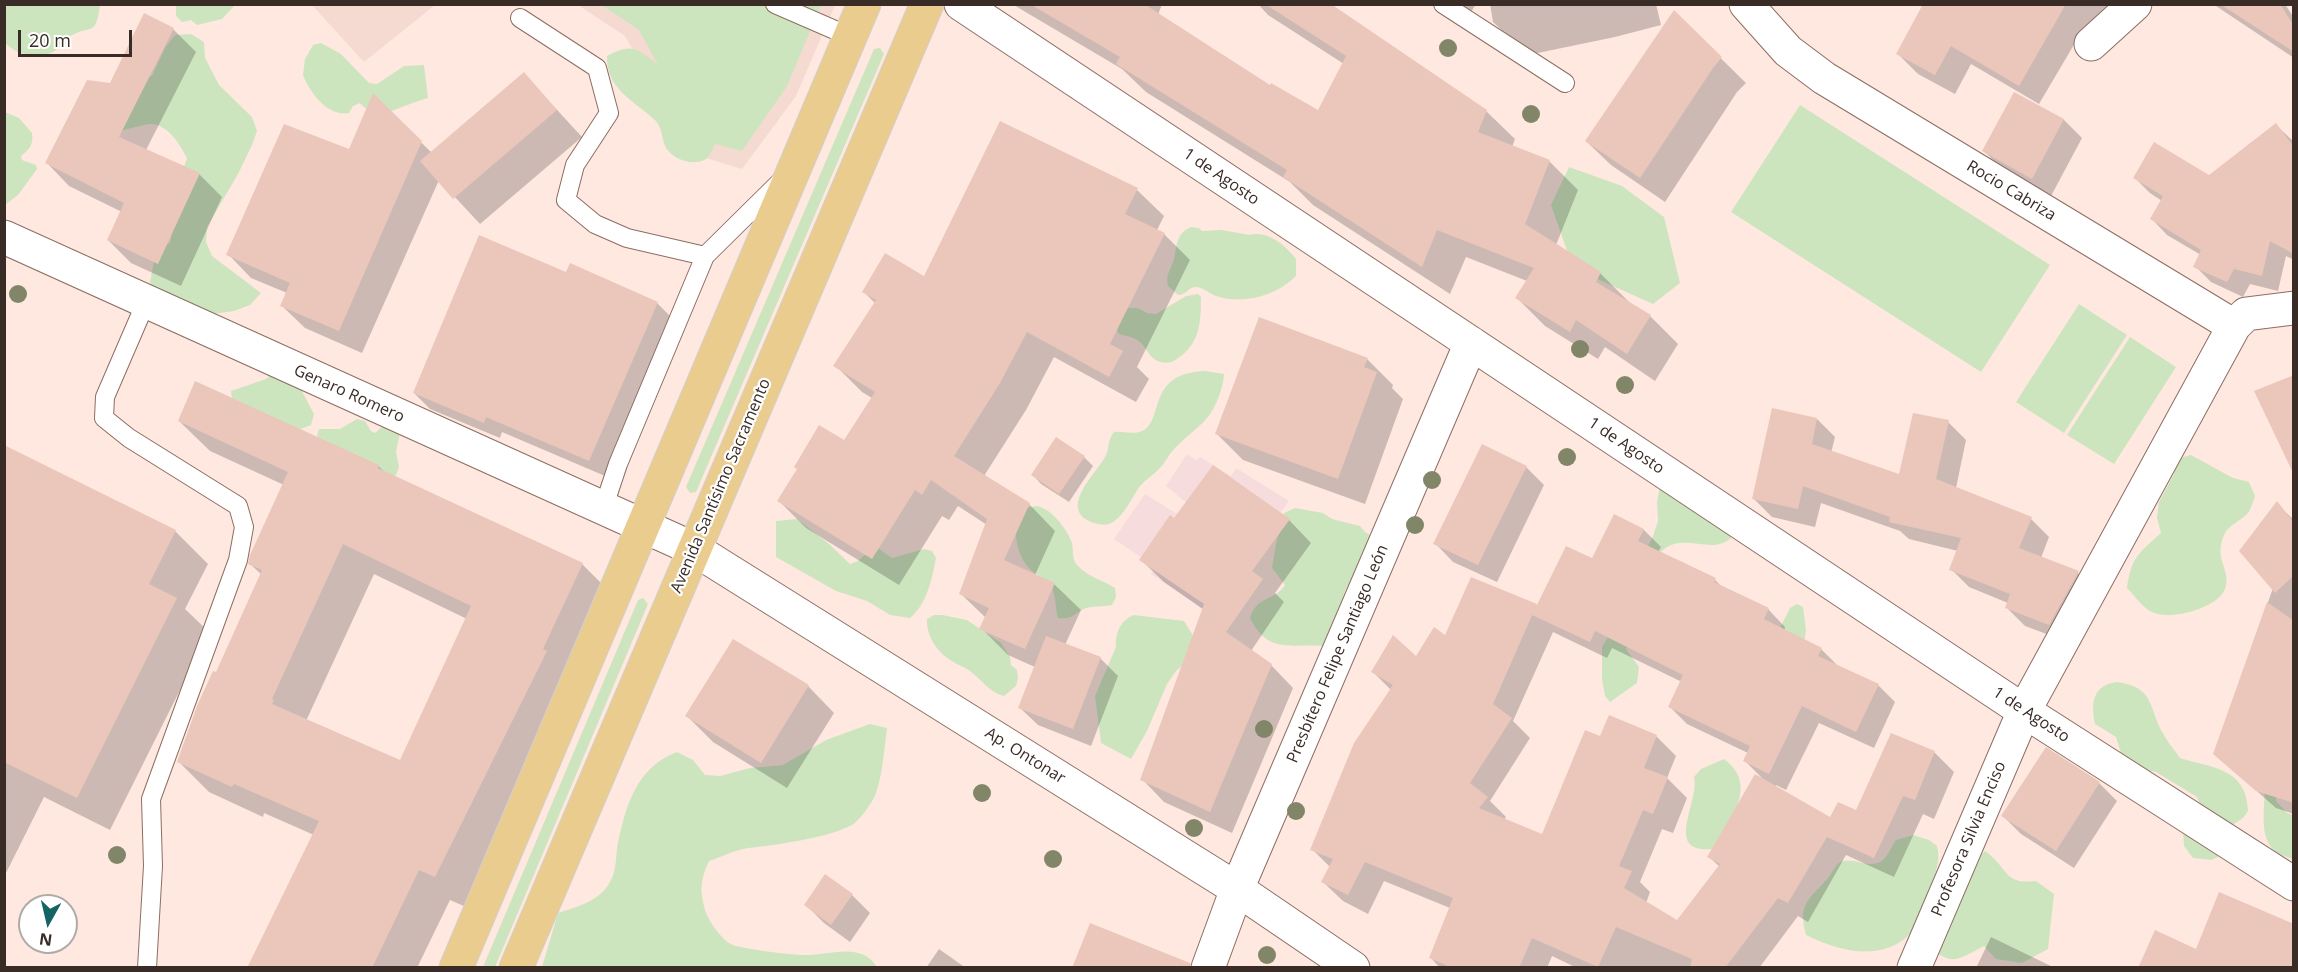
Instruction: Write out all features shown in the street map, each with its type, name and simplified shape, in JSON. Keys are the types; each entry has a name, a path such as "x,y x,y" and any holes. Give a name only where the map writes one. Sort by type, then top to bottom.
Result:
{"main road":[{"path":"456,968 864,4"},
{"name":"Avenida Santísimo Sacramento","path":"516,968 927,4"}],"street":[{"name":"1 de Agosto","path":"961,4 2024,711 2294,884"},
{"name":"Rocio Cabriza","path":"1746,4 1788,51 1824,78 2235,326"},
{"path":"2091,44 2135,4"},
{"name":"Genaro Romero","path":"4,237 694,549"},
{"path":"2235,326 2246,314 2294,308"},
{"name":"Profesora Silvia Enciso","path":"1914,968 2024,711 2235,326"},
{"name":"Presbítero Felipe Santiago León","path":"1208,968 1237,889 1471,343"},
{"name":"Ap. Ontonar","path":"694,549 1237,889 1353,968"}],"lane":[{"path":"775,4 851,37"},
{"path":"1443,4 1565,83"},
{"path":"520,18 597,68 609,113 575,165 566,200 596,224 627,238 705,256"},
{"path":"603,509 618,464 705,256 796,166"},
{"path":"146,302 105,397 104,418 129,438 238,506 244,527 238,560 151,798 153,867 147,968"}],"shaded area":[{"path":"312,5 435,5 364,62"},
{"path":"578,5 835,5 796,96 742,169 693,154 625,36"},
{"path":"1187,454 1196,460 1200,457 1231,476 1236,468 1289,501 1246,562 1220,620 1151,574 1156,567 1114,539 1145,494 1190,522 1199,513 1166,486"}],"green space":[{"path":"176,4 235,5 222,19 197,25 191,20 182,22 176,16"},
{"path":"4,5 100,5 94,26 69,37 58,49 36,56 16,51 5,43"},
{"path":"602,5 821,5 787,86 742,151 715,144 706,159 689,162 677,158 668,151 657,123 614,83 610,75 607,56 623,49 640,51 658,65 639,30"},
{"path":"191,34 204,42 205,58 219,85 252,117 257,131 238,174 207,227 206,242 212,256 261,293 250,305 234,311 199,316 155,297 150,282 156,251 170,243 172,231 170,199 187,158 178,142 169,133 153,124 106,135 143,76 152,76 165,48 175,35"},
{"path":"321,43 341,54 369,83 377,84 404,66 424,65 428,98 381,114 369,111 360,103 353,106 349,113 334,111 315,96 303,75 305,59 313,45"},
{"path":"880,48 884,54 696,492 690,493 686,487 874,49"},
{"path":"1800,105 2050,265 1981,372 1731,212"},
{"path":"5,112 19,118 32,133 30,146 21,156 22,160 36,165 37,169 18,195 5,205"},
{"path":"1569,167 1622,186 1664,217 1680,283 1653,304 1573,268 1551,205"},
{"path":"1191,227 1202,231 1221,230 1270,237 1282,244 1296,259 1296,276 1279,289 1248,299 1226,299 1197,287 1178,295 1168,286 1168,276 1180,236"},
{"path":"1198,294 1201,297 1201,306 1198,332 1185,353 1174,361 1165,363 1157,361 1139,341 1119,334 1117,330 1119,319 1125,308 1138,308 1147,313 1156,314 1186,296"},
{"path":"2079,304 2127,335 2064,433 2016,402"},
{"path":"2130,337 2176,367 2114,464 2067,435"},
{"path":"278,369 297,382 314,414 311,425 296,431 232,399 231,391 266,379"},
{"path":"1205,371 1224,374 1218,399 1211,413 1142,484 1118,518 1107,525 1087,520 1080,514 1079,497 1105,457 1114,432 1142,431 1149,426 1165,388 1173,380 1186,374"},
{"path":"357,419 365,421 375,433 384,425 400,433 396,452 399,467 393,477 323,447 317,436 319,429 340,429"},
{"path":"2191,455 2233,478 2249,482 2255,496 2248,513 2228,528 2224,535 2220,551 2227,582 2220,596 2202,608 2191,612 2158,614 2144,606 2127,588 2129,578 2137,556 2161,533 2157,518 2159,502 2174,474 2175,459"},
{"path":"1660,486 1731,530 1731,538 1714,545 1676,544 1667,547 1658,555 1626,649 1639,667 1637,683 1610,702 1605,696 1602,679 1602,647 1615,625 1653,536 1658,521 1657,502"},
{"path":"1037,506 1048,511 1063,526 1072,543 1074,558 1078,566 1086,573 1115,588 1116,597 1112,605 1089,607 1071,617 1058,618 1051,586 1027,565 1017,542 1016,525 1021,509"},
{"path":"1295,508 1323,513 1332,519 1360,526 1372,536 1372,573 1353,582 1346,589 1343,599 1349,605 1324,646 1291,646 1273,642 1257,630 1250,618 1261,602 1276,594 1285,585 1272,568 1284,513"},
{"path":"797,519 850,564 858,561 870,550 879,549 892,558 924,549 932,551 936,558 921,606 910,618 890,615 867,601 836,591 776,557 776,521"},
{"path":"643,598 648,604 495,967 483,967 638,600"},
{"path":"1797,604 1803,607 1806,630 1804,645 1773,642 1790,608"},
{"path":"934,615 967,620 1001,643 1010,657 1011,665 1017,670 1016,686 1004,696 999,694 970,671 944,656 933,642 928,630 927,619"},
{"path":"1134,615 1184,621 1194,637 1188,661 1176,671 1167,684 1147,731 1131,759 1101,743 1095,696 1116,647 1119,628 1125,620"},
{"path":"2117,682 2130,685 2145,694 2167,741 2180,758 2226,772 2241,786 2246,797 2248,811 2243,818 2229,827 2218,857 2211,860 2193,858 2184,846 2183,829 2199,812 2200,804 2197,797 2156,772 2130,767 2121,753 2116,737 2095,724 2093,709 2098,691 2102,687"},
{"path":"870,724 887,728 880,779 875,796 852,825 830,834 743,849 709,861 702,880 702,891 709,919 720,935 733,945 803,955 855,952 871,960 877,967 542,967 558,913 595,898 607,887 615,869 620,833 628,804 642,779 663,759 677,752 693,760 705,775 720,776 750,768 783,765 826,740"},
{"path":"1724,759 1735,769 1740,780 1741,792 1738,803 1713,849 1698,848 1689,843 1686,835 1694,777 1701,769"},
{"path":"2278,784 2276,801 2287,813 2293,815 2293,859 2275,851 2266,838 2264,830 2265,786"},
{"path":"1913,835 1929,840 1937,846 1938,851 1938,861 1925,910 1915,929 1901,941 1886,949 1868,951 1848,950 1806,935 1804,908 1838,864 1847,860 1876,864 1887,856 1896,840"},
{"path":"1985,851 2012,878 2025,882 2036,881 2054,894 2048,949 2022,963 1996,959 1984,946 1960,958 1948,958 1935,951 1927,943 1953,884"}],"building":[{"path":"1030,4 1144,4 1270,85 1271,83 1318,110 1346,56 1265,4 1331,4 1487,110 1478,132 1550,160 1525,224 1601,272 1596,282 1651,315 1627,354 1576,320 1570,332 1515,298 1534,268 1437,230 1422,267 1283,177 1287,170 1116,64 1120,57"},
{"path":"1923,4 2066,4 2019,86 1951,46 1935,75 1896,54"},
{"path":"2220,4 2280,4 2294,26 2294,52"},
{"path":"1674,10 1722,57 1640,178 1585,141"},
{"path":"144,13 174,28 119,137 200,173 158,264 107,240 124,203 45,163 87,80 110,83"},
{"path":"524,72 557,110 453,199 420,161"},
{"path":"2014,92 2064,119 2032,179 1982,151"},
{"path":"373,93 422,141 339,331 280,306 290,283 226,255 284,124 349,149"},
{"path":"1000,121 1138,188 1125,214 1165,233 1110,344 1123,351 1109,377 1027,332 1000,383 954,456 1030,503 1004,560 1055,583 1025,649 979,629 989,608 959,594 987,519 931,480 922,495 915,490 872,559 777,501 797,469 794,467 819,425 844,440 875,392 833,366 876,300 862,292 885,253 924,276"},
{"path":"2276,123 2294,147 2294,254 2270,241 2262,276 2234,269 2227,282 2193,267 2201,250 2150,219 2163,196 2133,178 2154,142 2209,175"},
{"path":"479,235 566,272 570,263 658,302 589,461 486,417 484,423 413,393"},
{"path":"1259,317 1368,358 1364,367 1377,372 1338,479 1215,434"},
{"path":"2294,375 2294,475 2254,391"},
{"path":"195,381 379,465 378,468 583,563 543,649 547,651 435,877 419,870 372,968 247,968 319,821 234,784 232,787 177,762 197,706 213,671 216,672 262,570 248,564 250,555 288,472 178,421","holes":["343,544 471,606 400,760 272,704 274,700 272,699"]},
{"path":"1772,408 1817,418 1812,444 1899,474 1913,413 1949,420 1936,479 2032,517 2019,548 2079,571 2049,625 2005,608 2010,594 1949,570 1961,538 1889,522 1890,517 1803,486 1798,509 1752,499"},
{"path":"1056,437 1085,456 1059,494 1031,475"},
{"path":"1482,444 1527,466 1478,565 1433,544"},
{"path":"4,445 176,530 149,584 177,598 77,798 4,762"},
{"path":"1213,465 1290,519 1252,571 1263,579 1226,632 1272,664 1210,812 1140,780 1204,604 1139,560 1170,515 1174,518"},
{"path":"2277,501 2294,523 2294,575 2275,593 2239,551"},
{"path":"1614,514 1644,529 1638,541 1716,578 1714,582 1769,608 1764,619 1822,648 1818,656 1879,684 1856,732 1802,706 1769,774 1743,761 1750,746 1668,707 1683,675 1595,631 1590,642 1532,615 1566,546 1592,558"},
{"path":"1471,577 1537,604 1493,704 1512,718 1470,783 1488,797 1479,808 1542,834 1585,730 1600,736 1609,715 1657,735 1644,768 1668,777 1653,814 1643,810 1619,866 1632,871 1624,888 1677,920 1720,864 1707,857 1755,774 1830,817 1838,802 1856,810 1891,733 1935,751 1915,800 1903,796 1874,858 1827,837 1788,903 1778,898 1725,968 1690,968 1692,959 1616,927 1598,967 1532,938 1519,968 1453,968 1429,958 1453,898 1365,862 1348,895 1321,882 1333,859 1310,850 1354,743 1393,685 1371,672 1393,635 1416,656 1434,627 1445,635"},
{"path":"2267,602 2294,621 2294,803 2256,791 2213,754"},
{"path":"1046,636 1101,657 1073,729 1018,708"},
{"path":"733,639 809,685 761,763 685,716"},
{"path":"2046,747 2100,782 2056,851 2001,816"},
{"path":"825,874 853,894 831,925 804,905"},
{"path":"2219,892 2294,924 2294,968 2138,968 2155,930 2196,949"},
{"path":"1090,923 1190,963 1190,968 1072,968"}]}
